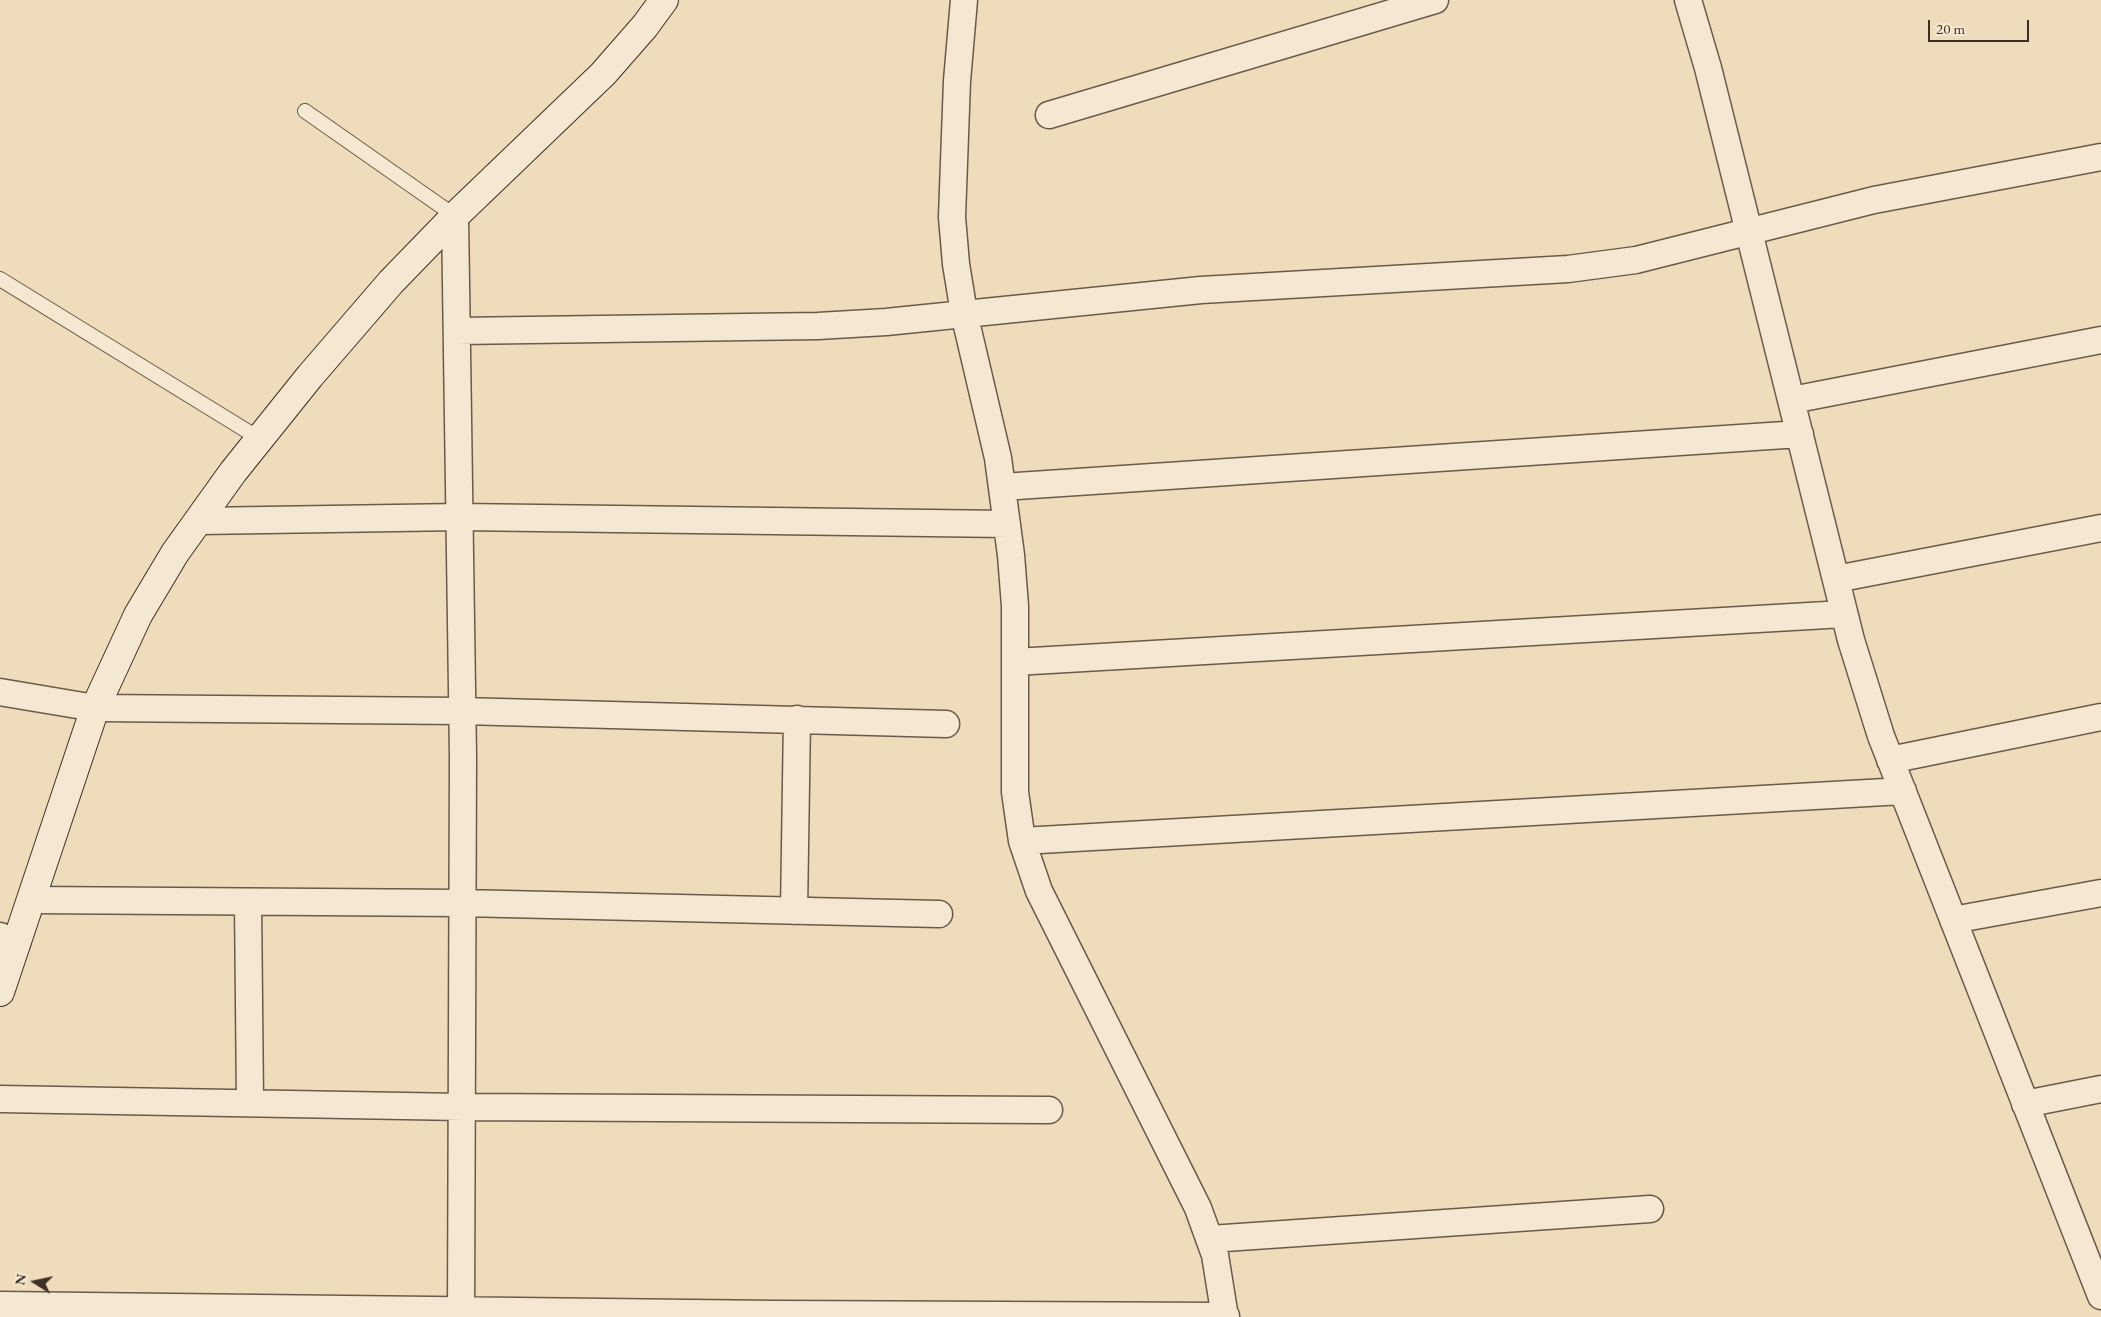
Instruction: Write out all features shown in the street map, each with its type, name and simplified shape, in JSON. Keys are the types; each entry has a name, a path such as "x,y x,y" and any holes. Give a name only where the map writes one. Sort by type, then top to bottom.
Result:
{"street":[{"path":"0,992 8,940 31,900 95,708 138,615 175,553 200,521 233,472 310,376 391,282 455,216 603,74 645,26 664,0"},
{"path":"0,1305 223,1312 1226,1317 1215,1255 1198,1208 1039,891 1022,841 1015,792 1015,662 1012,555 998,458 964,313 956,264 952,217 957,81 964,0"},
{"path":"1049,115 1367,10 1435,0"},
{"path":"1688,0 1708,68 1844,614 1890,760 2101,1296"},
{"path":"457,332 818,326 886,322 1201,290 1568,269 1636,260 1874,200 2101,157"},
{"path":"455,216 462,710 460,1314"},
{"path":"1792,400 2101,340"},
{"path":"1002,487 1800,434"},
{"path":"200,521 460,517 1007,524"},
{"path":"1836,579 2101,528"},
{"path":"1015,662 1844,614"},
{"path":"0,692 95,708 462,710 946,724"},
{"path":"1890,760 2101,717"},
{"path":"794,911 797,719"},
{"path":"1022,841 1902,791"},
{"path":"1952,920 2101,893"},
{"path":"31,900 462,903 939,914"},
{"path":"248,902 250,1103"},
{"path":"2025,1104 2101,1089"},
{"path":"0,1099 462,1107 1049,1110"},
{"path":"1210,1239 1650,1209"}],"lane":[{"path":"305,111 455,216"},
{"path":"0,280 260,439"}]}
